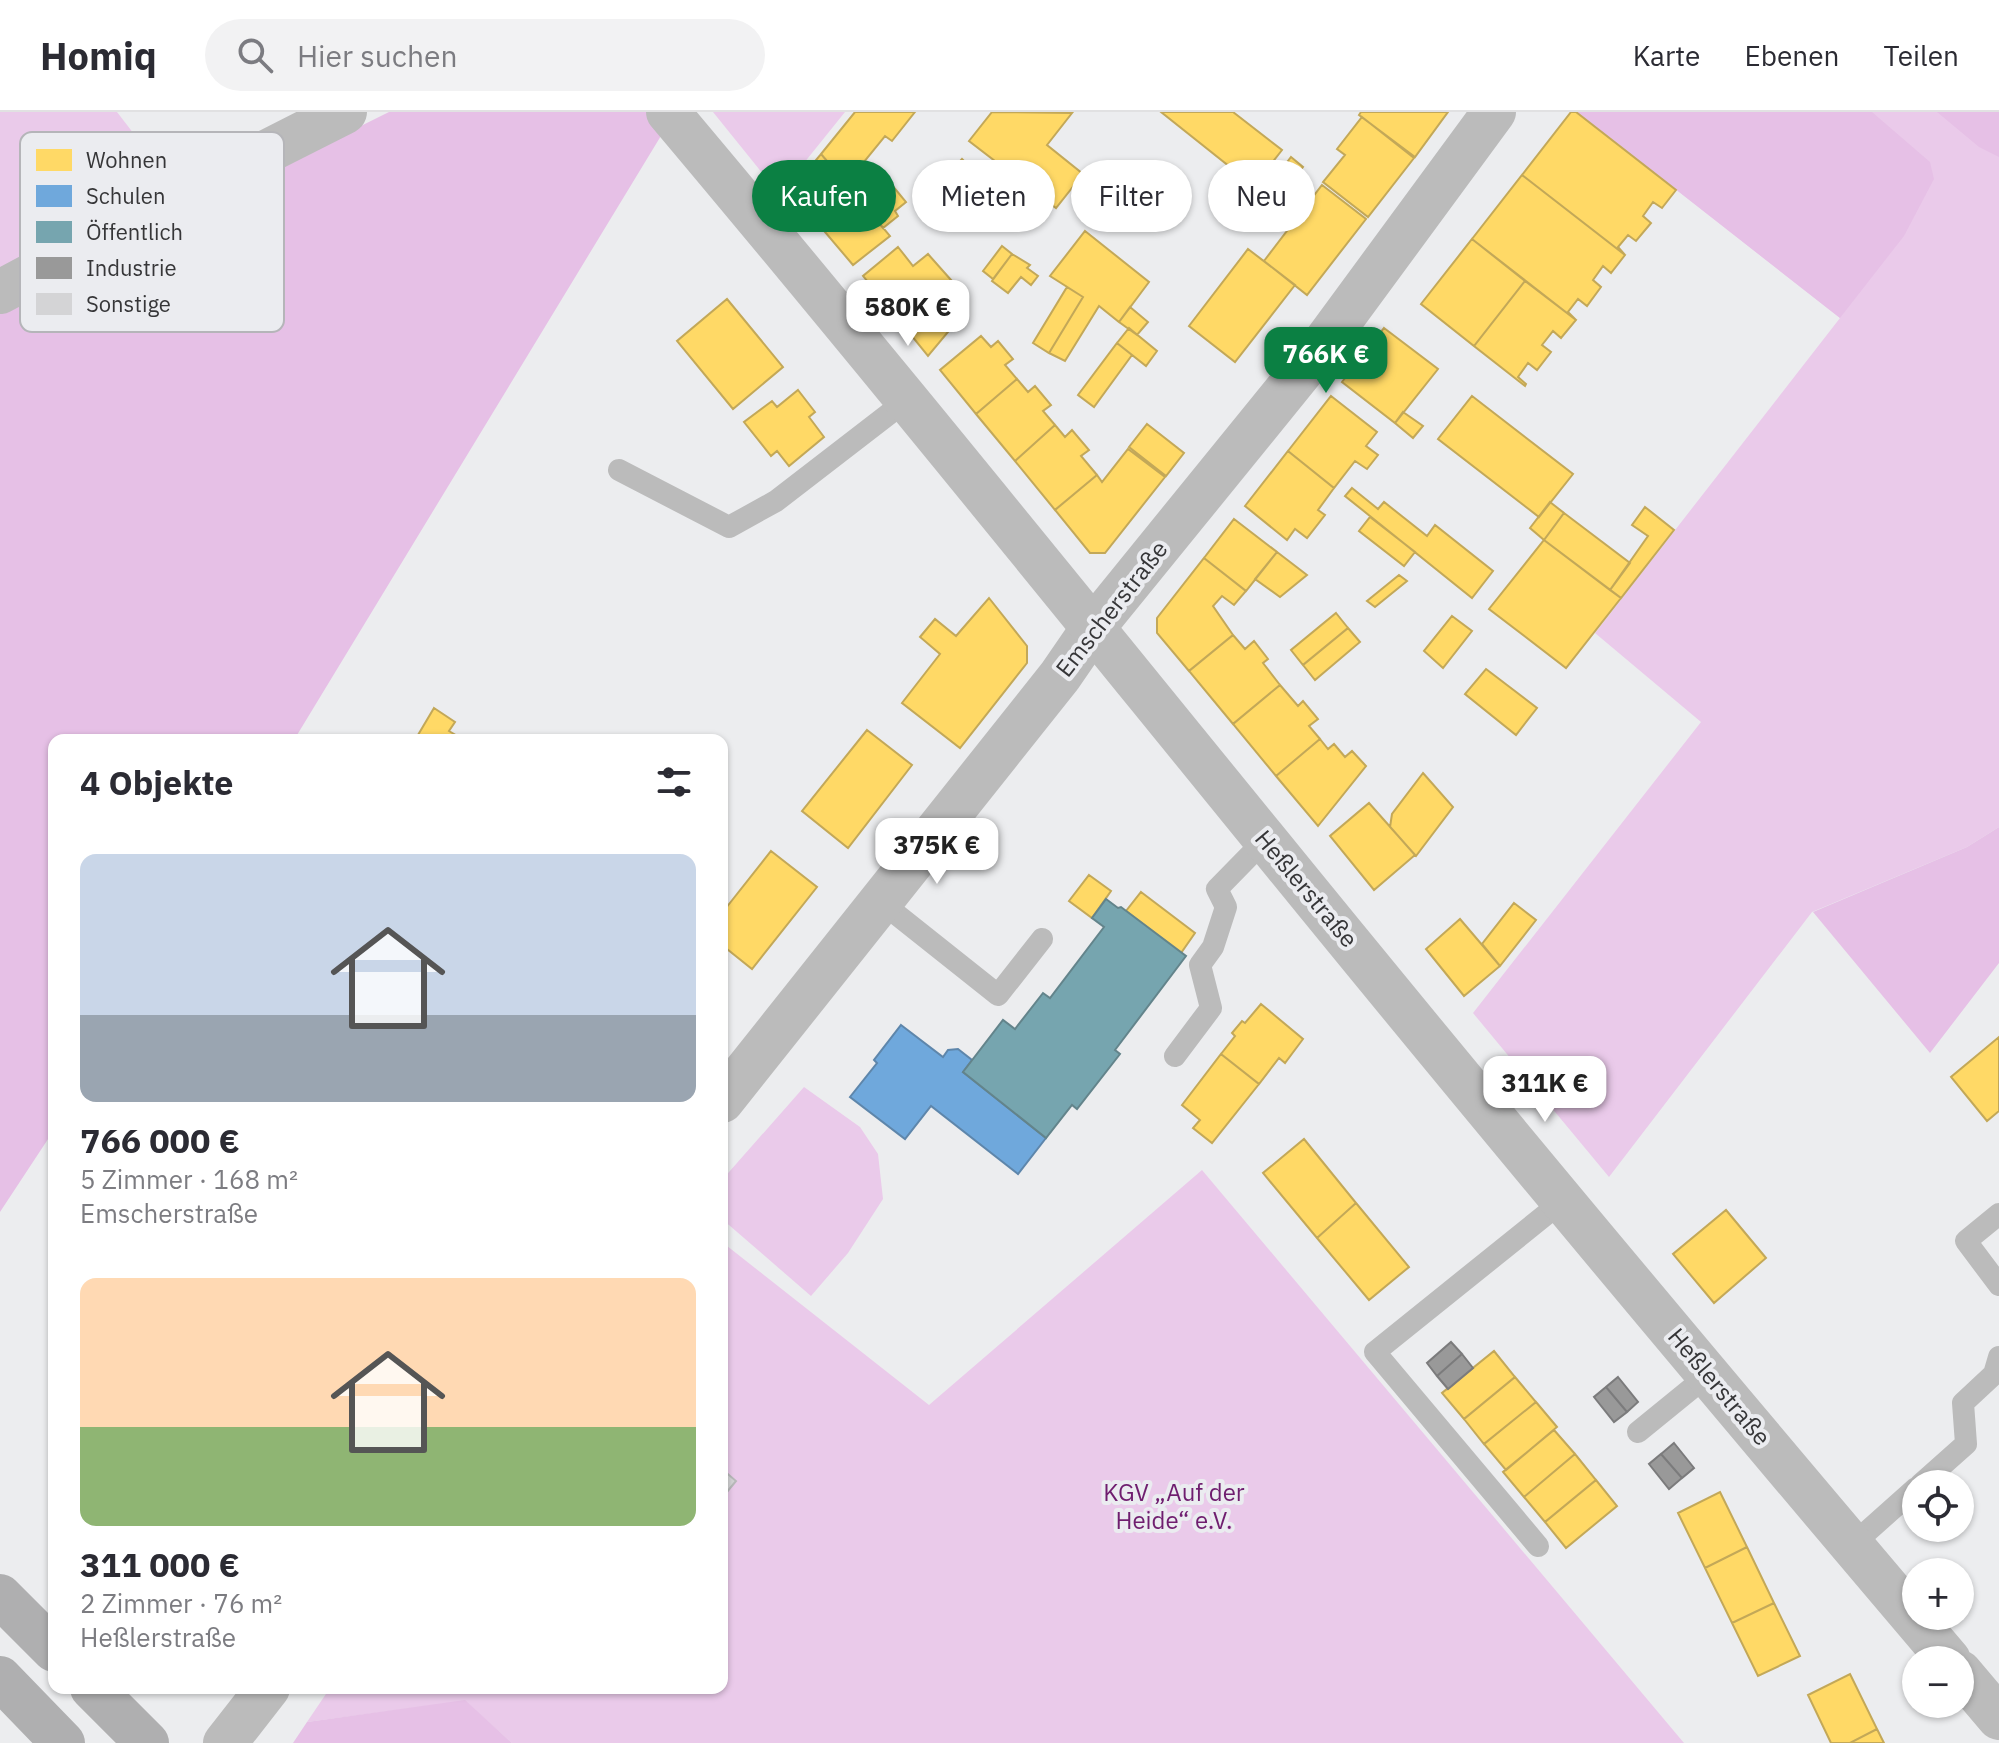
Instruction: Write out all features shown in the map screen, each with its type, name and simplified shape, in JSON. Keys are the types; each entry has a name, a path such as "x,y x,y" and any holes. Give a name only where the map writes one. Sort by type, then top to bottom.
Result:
{"highway":[{"path":"0,1596 48,1644"},
{"path":"0,1678 63,1743"},
{"path":"98,1694 147,1743"}],"street":[{"path":"284,143 345,112"},
{"name":"Heßlerstraße","path":"668,112 1265,840 1708,1375 1937,1646"},
{"name":"Emscherstraße","path":"728,1093 1060,676 1093,628 1322,346 1494,112"},
{"path":"0,292 20,281"},
{"path":"1974,1689 1999,1718"},
{"path":"225,1743 263,1694"}],"lane":[{"path":"619,470 729,527 776,501 907,400"},
{"path":"1175,1056 1211,1008 1200,965 1213,947 1226,907 1217,889 1265,840"},
{"path":"881,902 998,995 1042,939"},
{"path":"1538,1546 1375,1352 1564,1200"},
{"path":"1999,1214 1966,1241 1999,1285"},
{"path":"1937,1470 1966,1444 1963,1403 1994,1374 1999,1357"},
{"path":"1638,1432 1708,1375"},
{"path":"1852,1545 1902,1500"}],"green space":[{"path":"0,112 117,112 132,132 20,132 20,283 0,294"},
{"path":"713,112 845,112 806,160 752,160"},
{"path":"1577,112 1999,112 1999,827 1967,847 1812,912 1609,1177 1473,1013 1701,722 1595,633 1840,318"},
{"path":"804,1087 860,1127 878,1154 883,1199 848,1253 811,1296 728,1224 728,1173"},
{"name":"KGV „Auf der Heide“ e.V.","path":"1202,1170 1684,1743 512,1743 465,1701 307,1722 326,1694 728,1694 728,1247 929,1405"}],"shaded area":[{"path":"389,112 663,112 670,121 298,734 48,734 48,1139 0,1212 0,305 20,295 20,332 284,332 284,164"},
{"path":"1577,112 1872,112 1930,162 1934,179 1904,236 1840,318"},
{"path":"1937,112 1999,112 1999,157 1979,147"},
{"path":"1999,827 1999,963 1930,1053 1813,912 1967,847"},
{"path":"465,1700 512,1743 293,1743 307,1722"}],"building: Wohnen":[{"path":"855,112 915,112 892,141 885,136 866,160 826,160 821,154"},
{"path":"992,112 1072,113 1047,145 1071,164 1071,189 1056,208 1055,160 994,160 969,141"},
{"path":"1161,112 1233,112 1282,150 1274,160 1221,160"},
{"path":"1361,112 1448,112 1415,157 1359,115"},
{"path":"1571,112 1576,112 1676,190 1662,208 1653,202 1643,216 1651,223 1636,241 1628,235 1618,247 1625,255 1522,175"},
{"path":"1362,117 1414,158 1368,217 1323,182 1345,155 1337,149"},
{"path":"1522,175 1625,255 1611,273 1603,266 1593,280 1601,287 1587,306 1578,299 1568,312 1576,320 1472,239"},
{"path":"1322,185 1366,219 1307,295 1264,261 1286,232 1315,232 1315,194"},
{"path":"896,190 906,202 896,210"},
{"path":"825,232 887,232 890,236 853,265"},
{"path":"1086,232 1149,282 1119,322 1099,306 1065,361 1049,353 1083,297 1050,276"},
{"path":"1472,239 1525,281 1474,346 1421,304"},
{"path":"1002,246 1012,254 993,279 983,271"},
{"path":"898,247 913,266 928,254 951,280 936,292 958,320 928,356 863,276"},
{"path":"1248,249 1295,285 1235,362 1189,326"},
{"path":"1012,254 1030,265 1027,268 1038,276 1031,285 1021,277 1008,293 992,281"},
{"path":"1525,281 1576,320 1561,338 1553,331 1542,345 1551,352 1537,370 1528,363 1518,377 1525,386 1474,346"},
{"path":"1067,287 1083,297 1049,353 1033,343"},
{"path":"727,299 783,367 733,409 677,341"},
{"path":"1130,307 1148,322 1137,335 1119,322"},
{"path":"1129,328 1157,351 1146,366 1117,343"},
{"path":"1384,328 1438,369 1395,423 1342,382"},
{"path":"981,336 991,347 998,341 1013,359 1005,365 1017,379 976,414 940,370"},
{"path":"1117,343 1132,355 1094,407 1078,395"},
{"path":"1017,379 1028,392 1035,386 1051,405 1043,411 1055,425 1015,461 976,414"},
{"path":"798,390 815,412 809,417 824,437 789,466 777,451 771,456 744,422 772,401 777,407"},
{"path":"1331,396 1377,432 1366,446 1378,455 1367,469 1355,461 1334,488 1288,451"},
{"path":"1472,396 1573,474 1539,517 1438,439"},
{"path":"1403,412 1423,426 1413,438 1395,423"},
{"path":"1147,424 1184,453 1166,476 1129,447"},
{"path":"1055,425 1065,437 1072,430 1089,450 1081,456 1097,475 1055,510 1015,461"},
{"path":"1128,449 1165,477 1105,553 1090,553 1055,510 1097,475 1102,482"},
{"path":"1288,451 1334,488 1318,510 1325,515 1307,538 1295,529 1287,540 1245,506"},
{"path":"1352,488 1378,509 1384,502 1427,536 1435,525 1493,571 1472,598 1345,496"},
{"path":"1550,502 1564,513 1544,540 1530,528"},
{"path":"1645,507 1674,530 1621,598 1610,590 1648,536 1632,525"},
{"path":"1564,513 1630,563 1610,590 1544,540"},
{"path":"1370,517 1415,552 1404,566 1359,531"},
{"path":"1234,519 1277,552 1246,591 1204,558"},
{"path":"1544,540 1621,598 1566,668 1489,609"},
{"path":"1277,552 1307,575 1280,597 1255,579"},
{"path":"1204,558 1246,591 1234,605 1222,596 1213,606 1233,635 1189,671 1157,633 1157,618"},
{"path":"1399,575 1407,581 1375,607 1367,601"},
{"path":"989,598 1027,646 1027,663 960,748 902,703 940,654 920,637 935,619 956,636"},
{"path":"1336,613 1348,628 1303,665 1291,650"},
{"path":"1452,616 1472,631 1443,668 1424,651"},
{"path":"1348,628 1360,642 1315,680 1303,665"},
{"path":"1233,635 1245,649 1254,641 1268,659 1263,663 1280,685 1233,724 1189,671"},
{"path":"1486,669 1537,708 1516,735 1465,694"},
{"path":"1280,685 1298,706 1303,701 1318,719 1309,726 1320,739 1276,776 1233,724"},
{"path":"434,708 455,722 449,731 454,734 419,734"},
{"path":"867,730 912,765 848,848 802,811"},
{"path":"1320,739 1328,749 1334,744 1345,757 1352,751 1366,766 1318,826 1276,776"},
{"path":"1423,773 1453,807 1416,856 1390,827 1392,814"},
{"path":"1369,803 1415,855 1374,890 1330,836"},
{"path":"771,851 817,887 752,969 728,950 728,905"},
{"path":"1089,875 1111,891 1092,918 1069,901"},
{"path":"1141,892 1195,933 1181,953 1126,911"},
{"path":"1514,903 1536,920 1500,966 1482,944"},
{"path":"1460,919 1500,966 1464,996 1426,949"},
{"path":"1261,1004 1303,1039 1285,1063 1279,1058 1259,1084 1221,1054 1235,1036 1232,1033"},
{"path":"1999,1037 1999,1111 1987,1121 1951,1077"},
{"path":"1221,1054 1259,1084 1212,1143 1193,1128 1200,1120 1182,1105"},
{"path":"1304,1139 1356,1203 1317,1238 1263,1173"},
{"path":"1356,1203 1409,1267 1369,1300 1317,1238"},
{"path":"1726,1210 1766,1258 1714,1303 1673,1254"},
{"path":"1494,1351 1515,1377 1464,1419 1442,1393"},
{"path":"1515,1377 1536,1402 1484,1444 1464,1419"},
{"path":"1536,1402 1557,1427 1506,1470 1484,1444"},
{"path":"1554,1430 1575,1454 1524,1497 1503,1472"},
{"path":"1575,1454 1596,1480 1545,1522 1524,1497"},
{"path":"1596,1480 1617,1506 1566,1548 1545,1522"},
{"path":"1720,1492 1747,1547 1705,1568 1678,1513"},
{"path":"1747,1547 1774,1603 1732,1623 1705,1568"},
{"path":"1774,1603 1800,1656 1758,1676 1732,1623"},
{"path":"1850,1674 1877,1729 1850,1743 1831,1743 1808,1695"},
{"path":"1877,1729 1884,1743 1850,1743"}],"building: Schulen":[{"path":"901,1025 943,1057 948,1050 958,1049 972,1060 963,1072 1046,1138 1018,1174 931,1106 905,1139 850,1097"}],"building: Öffentlich":[{"path":"1106,899 1186,956 1115,1050 1120,1054 1077,1109 1072,1105 1046,1138 963,1072 1003,1020 1015,1029 1043,993 1050,998 1104,927 1092,918"}],"building: Industrie":[{"path":"1451,1342 1462,1354 1437,1376 1427,1363"},
{"path":"1462,1354 1473,1368 1448,1389 1437,1376"},
{"path":"1618,1377 1638,1402 1627,1412 1606,1387"},
{"path":"1606,1387 1627,1412 1614,1422 1594,1397"},
{"path":"1674,1443 1694,1468 1682,1478 1661,1454"},
{"path":"1661,1454 1682,1478 1669,1489 1649,1464"}],"building: Sonstige":[{"path":"728,1474 736,1481 728,1491"}]}
